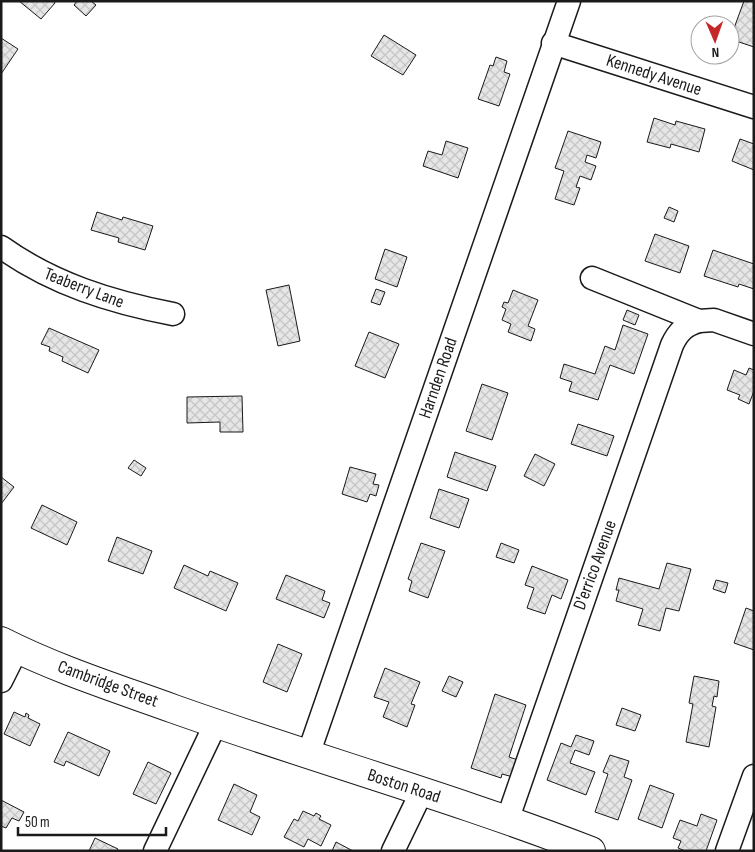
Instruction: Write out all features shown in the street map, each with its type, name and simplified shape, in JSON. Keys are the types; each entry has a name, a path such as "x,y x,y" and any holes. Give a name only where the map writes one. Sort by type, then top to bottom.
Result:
{"main road":[{"name":"Cambridge Street","path":"9,645 65,670 216,724"},
{"name":"Boston Road","path":"216,724 422,791 591,851"}],"street":[{"name":"Harnden Road","path":"308,755 568,1"},
{"name":"Kennedy Avenue","path":"554,43 754,107"},
{"name":"Teaberry Lane","path":"1,247 40,272 77,288 135,307 173,314"},
{"path":"592,278 699,321 714,320 754,334"},
{"name":"D'errico Avenue","path":"507,821 672,345 688,324 699,321"},
{"path":"1,681 9,645"},
{"path":"155,851 216,724"},
{"path":"727,851 754,776"},
{"path":"393,851 422,791"}],"building":[{"path":"19,1 54,1 55,3 41,19"},
{"path":"77,1 91,1 96,5 86,16 74,5"},
{"path":"744,1 754,1 754,47 740,42 739,15"},
{"path":"384,35 416,55 403,75 371,56"},
{"path":"1,38 18,49 1,74"},
{"path":"496,57 507,61 504,72 510,74 499,106 478,99 490,65 493,66"},
{"path":"654,118 675,125 676,121 705,129 699,152 671,144 670,148 647,142"},
{"path":"568,131 601,142 596,158 587,155 585,162 596,166 591,180 580,176 576,187 580,188 574,205 555,199 564,171 555,168"},
{"path":"740,139 754,144 754,170 732,161"},
{"path":"446,141 468,148 458,178 423,166 428,151 442,155"},
{"path":"669,207 678,211 674,222 664,218"},
{"path":"97,212 122,220 123,217 153,226 145,250 118,242 119,238 91,230"},
{"path":"655,234 689,246 680,273 645,261"},
{"path":"385,249 407,257 397,287 375,279"},
{"path":"713,250 754,264 754,289 739,284 738,287 704,276"},
{"path":"289,285 300,341 278,346 266,290"},
{"path":"376,289 385,292 380,305 371,302"},
{"path":"513,290 538,300 528,326 535,329 531,341 508,332 511,324 502,320 506,309 502,307 504,302 508,303"},
{"path":"627,310 639,315 635,325 623,320"},
{"path":"623,325 648,334 634,374 610,365 598,400 569,391 572,382 560,378 564,364 595,374 605,346 615,350"},
{"path":"49,328 99,350 88,373 62,361 63,357 49,351 50,347 41,344"},
{"path":"369,332 399,344 385,378 355,366"},
{"path":"749,368 754,370 754,391 749,404 738,399 740,395 727,390 734,370 746,375"},
{"path":"482,384 508,393 492,440 466,431"},
{"path":"242,396 243,432 220,432 220,422 187,423 187,397"},
{"path":"578,424 614,436 607,456 571,444"},
{"path":"455,452 496,466 487,491 447,477"},
{"path":"535,454 555,464 544,486 524,476"},
{"path":"134,460 146,468 141,476 128,468"},
{"path":"350,467 376,474 373,484 379,485 376,496 370,494 367,502 342,494"},
{"path":"1,477 14,487 1,504"},
{"path":"439,489 469,499 459,528 430,518"},
{"path":"42,505 77,522 67,545 31,528"},
{"path":"117,537 152,551 143,574 108,561"},
{"path":"421,543 445,551 428,598 409,591 412,581 408,579"},
{"path":"501,543 519,550 514,563 496,557"},
{"path":"667,563 691,569 679,611 666,608 660,631 638,625 643,609 616,601 619,590 616,590 619,578 659,589"},
{"path":"184,565 208,576 210,571 238,583 226,611 174,588"},
{"path":"532,566 568,580 561,599 552,595 545,614 527,608 534,588 525,585"},
{"path":"286,575 325,591 322,600 330,603 324,618 276,599"},
{"path":"716,580 728,583 725,593 713,589"},
{"path":"746,608 754,611 754,650 734,643"},
{"path":"278,644 302,654 287,692 263,682"},
{"path":"385,668 420,682 411,704 415,705 407,727 383,717 389,702 374,697"},
{"path":"449,676 463,682 456,697 442,691"},
{"path":"694,676 719,681 717,697 714,696 712,706 716,707 709,747 686,742 693,704 689,703"},
{"path":"495,694 526,705 509,757 518,760 513,777 502,774 501,778 471,768"},
{"path":"622,708 641,715 635,731 616,725"},
{"path":"14,712 25,717 26,713 29,715 28,718 40,724 30,746 4,734"},
{"path":"68,732 110,751 99,776 66,761 64,766 54,762"},
{"path":"576,735 594,741 589,755 575,750 570,763 595,772 586,795 547,780 561,743 571,747"},
{"path":"610,755 629,761 624,777 632,780 618,820 595,812 608,774 603,772"},
{"path":"148,762 171,773 156,804 133,794"},
{"path":"234,784 257,795 250,812 260,817 252,835 218,820"},
{"path":"650,785 674,794 662,828 638,819"},
{"path":"1,800 24,812 19,821 12,818 6,828 1,826"},
{"path":"303,811 314,816 316,813 321,816 319,819 331,825 321,846 308,839 304,847 284,837 294,819 298,821"},
{"path":"701,814 717,820 706,851 685,851 678,848 681,841 673,838 680,820 697,826"},
{"path":"95,838 118,849 117,851 89,851"},
{"path":"336,842 353,851 332,851"}]}
